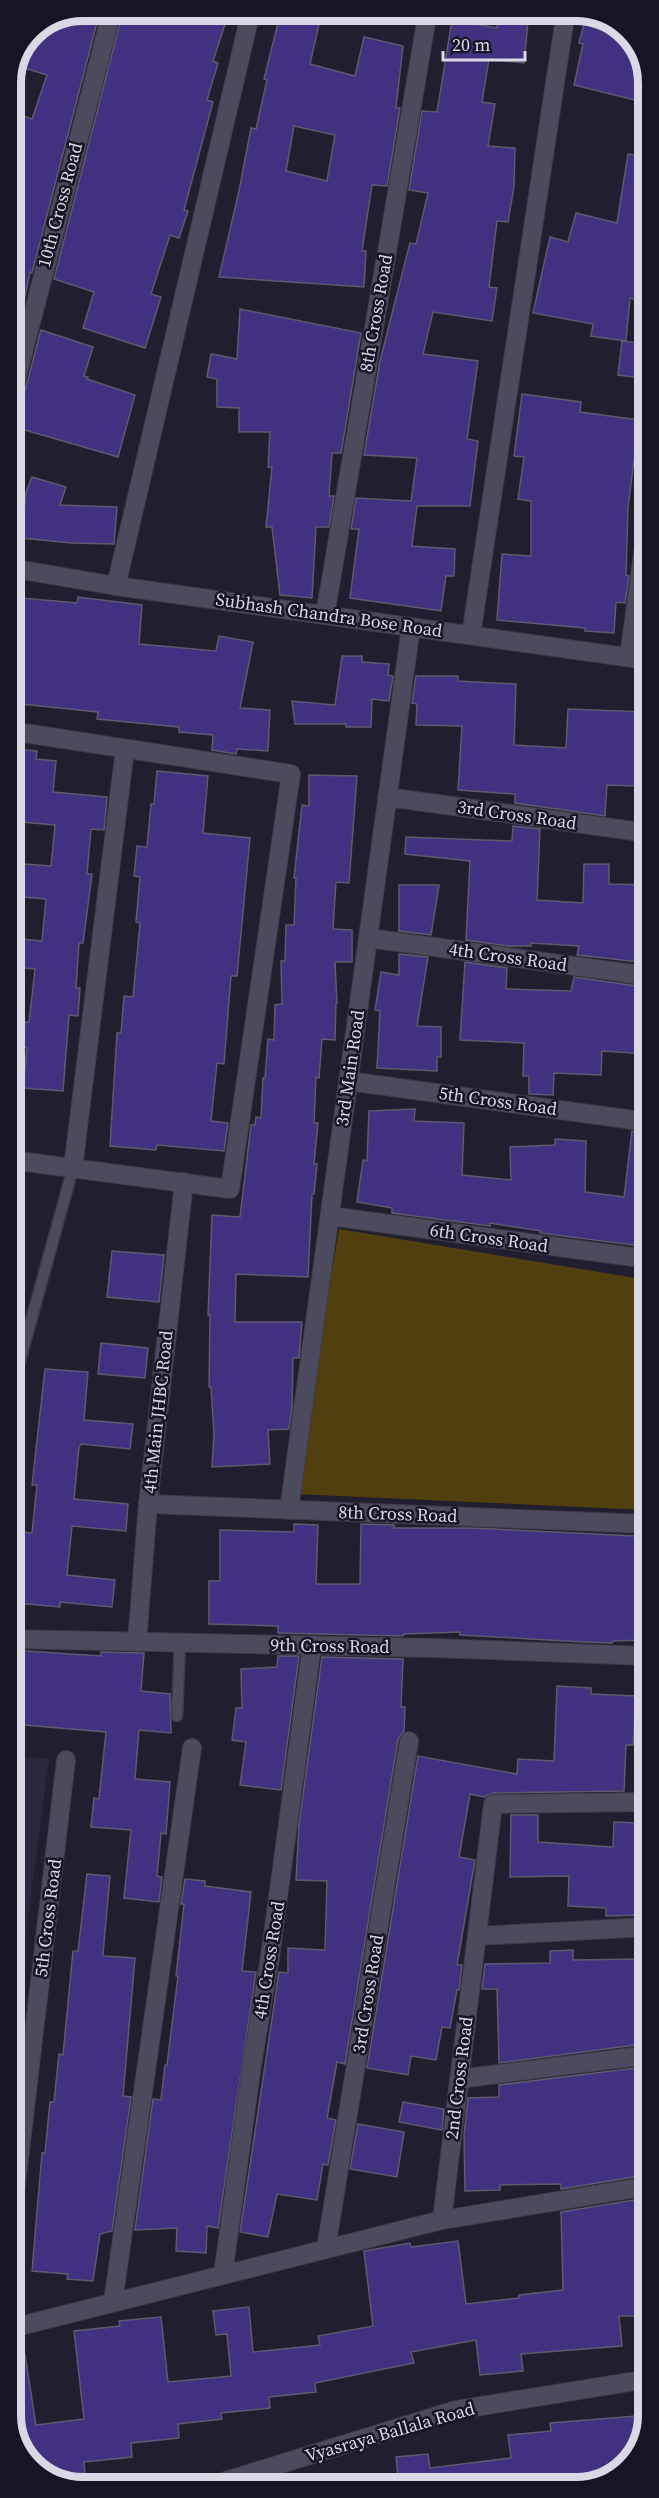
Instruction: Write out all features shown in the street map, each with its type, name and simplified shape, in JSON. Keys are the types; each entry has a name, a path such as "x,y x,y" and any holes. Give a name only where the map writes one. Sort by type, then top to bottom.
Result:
{"street":[{"name":"10th Cross Road","path":"21,360 109,21"},
{"path":"116,586 249,21"},
{"name":"8th Cross Road","path":"325,615 426,21"},
{"path":"471,635 564,21"},
{"name":"Subhash Chandra Bose Road","path":"21,570 116,586 638,658"},
{"path":"629,657 638,590"},
{"name":"3rd Main Road","path":"289,1510 411,627"},
{"path":"21,733 291,774 230,1189 21,1161"},
{"path":"73,1168 125,749"},
{"name":"3rd Cross Road","path":"387,797 638,832"},
{"name":"4th Cross Road","path":"368,938 638,975"},
{"name":"5th Cross Road","path":"348,1081 638,1121"},
{"name":"4th Main JHBC Road","path":"137,1642 148,1504 184,1182"},
{"name":"6th Cross Road","path":"330,1216 638,1258"},
{"name":"8th Cross Road","path":"148,1504 638,1524"},
{"name":"9th Cross Road","path":"21,1639 638,1656"},
{"name":"4th Cross Road","path":"223,2274 252,2065 270,1957 312,1646"},
{"name":"3rd Cross Road","path":"327,2248 409,1741"},
{"path":"113,2302 192,1748"},
{"name":"5th Cross Road","path":"21,2142 66,1760"},
{"name":"2nd Cross Road","path":"442,2220 493,1804 638,1802"},
{"path":"477,1936 638,1928"},
{"path":"459,2079 638,2056"},
{"path":"21,2326 442,2220 638,2188"},
{"name":"Vyasraya Ballala Road","path":"238,2477 456,2410 638,2381"}],"lane":[{"path":"21,1357 73,1168"},
{"path":"177,1716 180,1643"}],"shaded area":[{"path":"339,1229 638,1278 638,1510 295,1494"},
{"path":"21,1757 49,1758 21,1972"}],"building":[{"path":"97,21 32,273 30,272 21,316 21,115 32,119 47,75 23,68 31,48 39,39 48,31 71,22"},
{"path":"120,21 226,21 213,61 218,63 207,100 213,102 184,210 188,211 179,238 170,235 151,294 161,297 145,348 83,328 94,292 54,279"},
{"path":"278,21 320,21 310,64 355,76 364,37 403,46 396,108 400,108 387,186 372,185 362,251 366,251 364,287 219,277 251,128 256,129 267,80 264,79","holes":["294,126 335,135 327,181 286,171"]},
{"path":"452,21 497,28 498,21 528,21 524,63 489,59 482,102 495,104 488,146 515,148 514,187 508,222 497,221 489,287 497,288 492,321 433,312 423,354 478,361 467,439 478,441 470,506 417,506 412,546 455,549 454,576 446,576 441,611 350,598 359,529 351,529 356,498 411,501 417,458 364,455 380,361 410,243 416,244 428,193 409,190 422,111 437,112"},
{"path":"585,22 600,26 617,36 630,52 635,63 634,76 637,77 638,101 574,85 583,44 579,43"},
{"path":"628,154 638,156 638,295 637,300 630,298 626,341 591,336 593,324 533,313 550,237 568,242 576,213 617,223"},
{"path":"240,309 361,333 341,453 332,453 329,496 334,496 329,527 316,527 312,598 280,595 272,527 266,527 272,467 268,467 270,432 239,432 239,408 217,407 217,379 207,377 211,354 237,359"},
{"path":"41,330 93,347 84,376 135,395 118,457 21,429 22,402"},
{"path":"622,341 638,343 638,378 618,375"},
{"path":"522,394 581,402 580,412 638,420 628,508 626,575 629,576 625,603 616,602 614,633 497,620 502,554 531,556 531,501 518,499 524,457 514,456"},
{"path":"32,477 66,487 60,505 117,507 114,544 71,543 22,538 26,492"},
{"path":"78,597 142,605 139,644 216,651 219,636 253,642 240,708 270,710 268,751 237,749 236,754 212,750 213,735 179,732 179,727 97,719 98,712 21,704 21,598 77,603"},
{"path":"342,656 362,656 362,662 389,664 388,675 393,676 389,701 372,699 371,727 346,727 346,724 295,724 292,701 335,705"},
{"path":"416,676 458,676 458,681 516,684 514,745 566,748 568,709 638,712 636,786 607,785 605,816 515,803 515,794 458,790 462,726 416,725 417,704 412,703"},
{"path":"21,750 37,751 36,759 56,761 53,792 107,797 104,830 91,829 87,874 92,874 83,943 79,943 76,988 80,988 78,1016 69,1015 63,1091 23,1088 27,1048 23,1047 25,1022 29,1022 35,969 21,968 21,939 42,941 46,899 21,897 21,864 51,866 55,825 21,822"},
{"path":"157,771 208,776 203,833 250,838 237,976 231,976 224,1064 217,1063 211,1121 228,1123 224,1151 157,1145 156,1150 110,1146 117,1033 121,1033 124,996 133,997 140,923 136,922 140,877 134,876 137,846 147,847"},
{"path":"309,775 357,776 349,883 336,882 333,929 352,930 352,962 335,962 337,1003 335,1040 322,1039 319,1078 316,1077 314,1123 318,1123 314,1164 317,1164 314,1194 312,1194 308,1277 236,1274 235,1322 302,1322 299,1358 293,1358 292,1408 289,1429 268,1430 270,1464 212,1467 214,1434 211,1387 209,1387 210,1315 208,1315 212,1215 240,1217 251,1125 255,1125 256,1117 261,1118 268,1039 274,1040 275,1005 282,1004 281,961 285,961 286,925 294,925 296,878 294,878 302,805 309,806"},
{"path":"513,826 540,829 537,900 583,903 584,864 609,864 609,884 638,885 638,962 577,955 579,946 531,943 531,946 508,946 466,940 470,861 405,854 406,837 512,841"},
{"path":"399,885 439,885 431,935 399,931"},
{"path":"399,954 428,957 417,1026 441,1027 441,1057 437,1057 437,1071 377,1068 380,1011 375,1010 381,972 399,975"},
{"path":"465,962 507,968 506,989 571,991 574,977 637,986 638,1053 602,1051 601,1075 554,1073 553,1095 529,1094 529,1076 523,1076 524,1043 460,1040"},
{"path":"415,1109 414,1121 464,1123 462,1175 511,1180 510,1147 555,1145 555,1139 586,1141 585,1192 624,1197 632,1131 638,1132 638,1246 540,1233 541,1231 490,1223 490,1226 392,1213 392,1208 357,1202 363,1160 367,1161 369,1111"},
{"path":"112,1251 164,1255 159,1302 107,1297"},
{"path":"101,1343 148,1348 145,1378 98,1374"},
{"path":"45,1369 88,1372 84,1420 133,1424 130,1449 81,1444 74,1499 128,1504 126,1531 72,1526 67,1575 115,1580 112,1607 60,1602 60,1607 21,1603 23,1532 32,1533 37,1485 32,1485"},
{"path":"294,1524 318,1525 316,1584 360,1584 361,1524 394,1525 394,1528 472,1528 636,1536 635,1593 638,1593 638,1640 613,1641 612,1643 584,1642 460,1635 460,1632 404,1634 403,1636 278,1633 278,1626 209,1624 209,1581 220,1581 220,1530 294,1532"},
{"path":"21,1651 101,1656 101,1652 144,1653 141,1691 170,1694 171,1733 139,1730 135,1779 170,1782 166,1834 161,1833 157,1876 162,1877 159,1902 124,1898 131,1830 91,1827 94,1798 99,1799 106,1732 21,1725"},
{"path":"278,1656 299,1656 281,1790 240,1785 246,1742 232,1740 236,1708 242,1708 241,1669 277,1667"},
{"path":"322,1657 403,1659 401,1707 405,1707 404,1731 398,1739 345,2064 337,2062 327,2118 336,2120 328,2165 323,2164 317,2200 277,2194 268,2237 240,2232 279,1972 288,1973 288,1948 325,1950 327,1881 296,1880 299,1824"},
{"path":"557,1686 591,1688 591,1694 636,1696 633,1745 626,1745 624,1791 493,1793 484,1797 470,1794 459,1857 475,1860 457,1965 462,1965 459,1990 457,1990 450,2028 442,2027 436,2060 411,2056 408,2075 367,2068 418,1756 517,1774 518,1759 554,1761"},
{"path":"511,1815 538,1815 538,1842 613,1847 614,1822 638,1823 638,1915 606,1916 606,1908 568,1906 569,1876 510,1877"},
{"path":"87,1874 110,1876 104,1956 135,1958 123,2096 131,2097 112,2231 100,2234 93,2281 67,2279 68,2274 32,2271 42,2153 45,2153 50,2102 54,2102 59,2054 63,2055 73,1951 78,1951"},
{"path":"185,1879 205,1881 205,1886 251,1892 242,1971 256,1972 218,2228 207,2226 206,2253 176,2251 177,2228 135,2230 153,2099 161,2100 165,2065 167,2065 178,1976 176,1976 184,1904 181,1904"},
{"path":"573,1950 573,1960 638,1959 638,2045 499,2063 497,1989 482,1989 485,1964 550,1963 550,1951"},
{"path":"638,2068 638,2176 561,2189 561,2184 500,2185 500,2190 465,2191 464,2135 468,2098 499,2097 499,2085"},
{"path":"403,2102 444,2109 442,2130 399,2122"},
{"path":"358,2124 404,2132 397,2177 350,2169"},
{"path":"638,2199 638,2316 619,2316 622,2346 521,2354 523,2371 480,2375 476,2340 411,2352 414,2363 315,2383 316,2392 269,2397 270,2408 221,2413 222,2419 178,2424 179,2438 131,2443 132,2457 84,2462 85,2477 71,2476 52,2469 42,2462 29,2446 22,2427 21,2355 25,2355 36,2425 84,2419 74,2331 120,2326 119,2321 161,2317 168,2382 231,2376 227,2334 216,2335 213,2311 249,2307 253,2352 320,2345 318,2336 373,2326 364,2251 410,2243 411,2247 458,2241 466,2304 563,2290 561,2212"},
{"path":"638,2416 637,2427 628,2450 607,2469 588,2476 398,2477 396,2457 428,2454 430,2468 511,2458 508,2435 551,2431 550,2423"}]}
